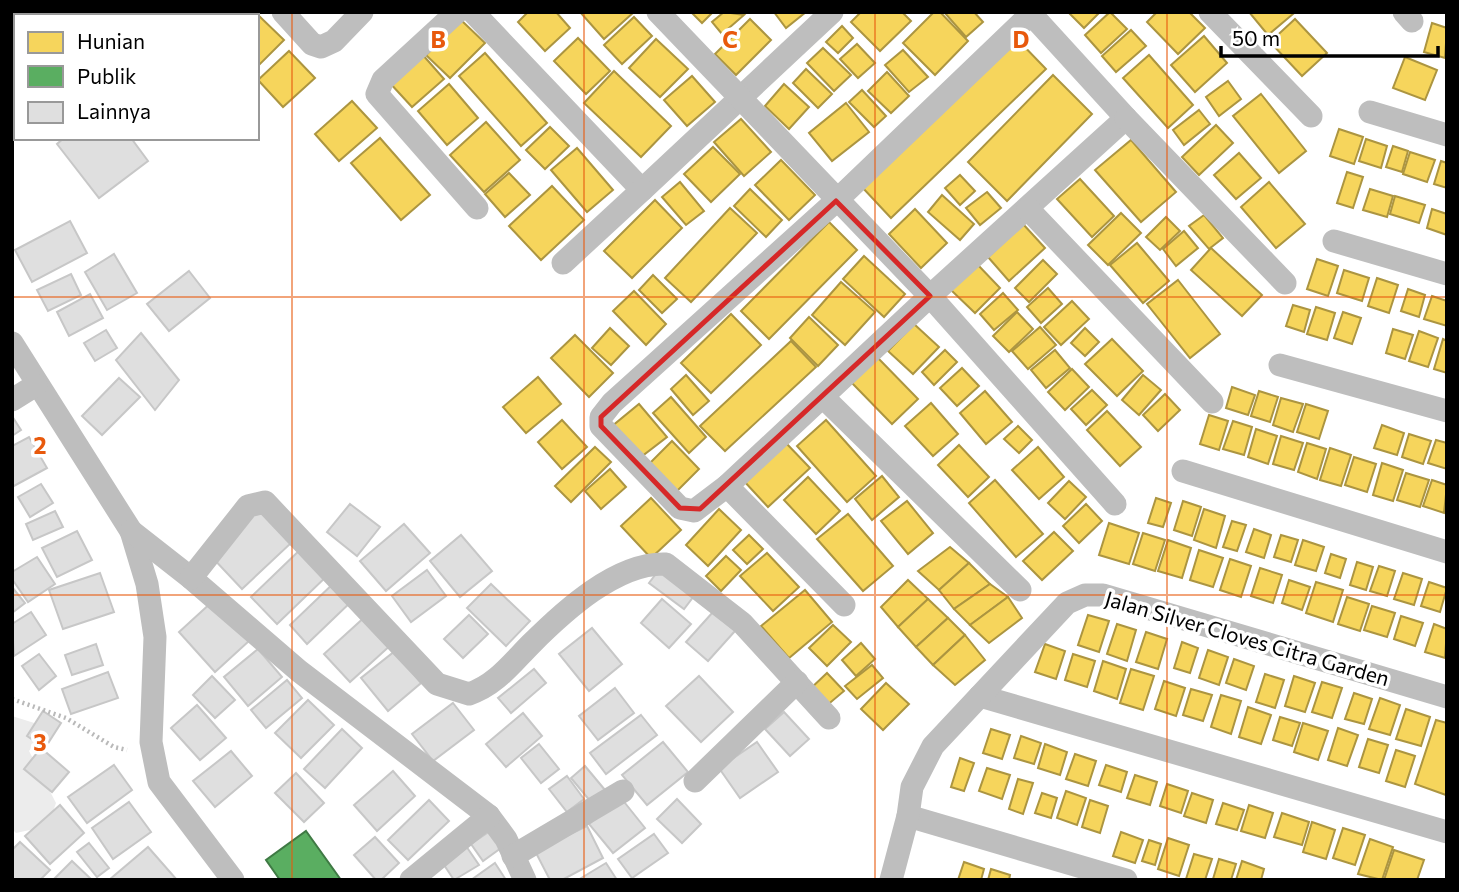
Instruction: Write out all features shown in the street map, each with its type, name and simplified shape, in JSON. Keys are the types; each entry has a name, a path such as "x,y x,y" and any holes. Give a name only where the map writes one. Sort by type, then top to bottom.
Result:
{"street":[{"path":"283,12 312,44 321,47 334,41 362,12"},
{"path":"457,12 383,80 377,94 477,208"},
{"path":"473,12 642,190"},
{"path":"658,12 836,201 930,296 1115,504"},
{"path":"563,263 832,12"},
{"path":"1210,12 1311,116"},
{"path":"1126,118 700,509 694,512 680,508 601,426 601,417 612,403 836,201 1032,13 1126,118 1285,284"},
{"path":"1370,112 1447,135"},
{"path":"1028,209 1212,402"},
{"path":"1334,241 1447,274"},
{"path":"12,343 36,385 131,531 147,584 155,637 150,742 159,782 233,880"},
{"path":"1280,365 1447,411"},
{"path":"12,400 36,385"},
{"path":"823,397 1020,590"},
{"path":"1183,471 1447,552"},
{"path":"727,486 844,606"},
{"path":"191,578 248,506 265,502 438,684 469,694 494,681 545,630 607,582 633,567 666,564 742,623 829,718"},
{"path":"131,531 191,578 299,671 489,816 525,880"},
{"name":"Jalan Silver Cloves Citra Garden","path":"891,880 908,816 912,787 933,746 1067,603 1085,595 1103,595 1447,697"},
{"path":"695,781 797,682"},
{"path":"980,696 1447,832"},
{"path":"513,856 623,790"},
{"path":"411,880 489,816"},
{"path":"908,816 1126,880"}],"path":[{"path":"12,699 65,718 123,751 150,742"}],"highlighted area":[{"path":"836,201 930,296 700,509 680,508 601,426 601,417"}],"shaded area":[{"path":"12,716 47,727 29,751 56,803 48,826 16,833 12,829"}],"building: Hunian":[{"path":"166,12 208,12 208,14"},
{"path":"528,12 556,12 570,28 545,51 518,22"},
{"path":"580,12 634,12 604,39"},
{"path":"691,12 713,12 702,23"},
{"path":"724,12 744,15 722,34 712,22"},
{"path":"774,12 806,12 786,28"},
{"path":"861,12 902,12 911,21 880,51 851,22"},
{"path":"934,12 940,12 968,41 935,75 903,43"},
{"path":"944,12 974,12 983,22 966,37"},
{"path":"1068,12 1100,12 1084,28"},
{"path":"1110,12 1127,29 1101,53 1085,35"},
{"path":"1157,12 1189,12 1205,28 1178,54 1147,22"},
{"path":"1249,12 1291,12 1293,14 1268,35"},
{"path":"259,16 284,40 259,65"},
{"path":"634,17 652,36 622,64 604,45"},
{"path":"750,19 771,40 736,75 715,54"},
{"path":"1295,19 1327,53 1302,76 1270,42"},
{"path":"461,20 485,43 450,78 426,55"},
{"path":"1432,23 1447,28 1445,58 1424,52"},
{"path":"842,26 853,38 838,53 826,42"},
{"path":"1131,30 1146,46 1116,72 1102,56"},
{"path":"1204,36 1227,63 1195,92 1171,65"},
{"path":"578,38 610,71 586,94 554,61"},
{"path":"1016,38 1046,69 891,218 861,186"},
{"path":"656,39 688,69 660,97 629,68"},
{"path":"857,44 875,63 858,78 840,59"},
{"path":"823,48 851,75 834,91 807,63"},
{"path":"903,50 928,77 909,92 885,65"},
{"path":"289,51 315,78 283,107 259,79"},
{"path":"485,53 547,123 521,146 459,76"},
{"path":"422,54 444,79 412,107 389,82"},
{"path":"1149,55 1193,105 1168,128 1123,78"},
{"path":"1405,57 1437,70 1425,100 1393,88"},
{"path":"806,69 832,94 818,108 793,83"},
{"path":"614,71 671,126 641,157 584,103"},
{"path":"887,72 909,96 891,113 868,91"},
{"path":"1053,75 1092,114 1007,201 968,162"},
{"path":"692,76 715,102 687,126 664,100"},
{"path":"1228,81 1241,99 1219,116 1206,97"},
{"path":"449,84 478,118 447,145 418,111"},
{"path":"784,84 809,107 789,129 765,106"},
{"path":"862,90 886,116 874,127 849,102"},
{"path":"1261,94 1306,151 1279,173 1233,116"},
{"path":"352,101 377,128 339,161 315,134"},
{"path":"846,103 869,132 832,161 809,133"},
{"path":"1199,110 1210,124 1184,145 1173,130"},
{"path":"741,119 771,152 744,176 714,142"},
{"path":"486,122 520,160 484,192 450,155"},
{"path":"1216,125 1233,143 1199,175 1182,157"},
{"path":"550,127 569,146 545,169 526,150"},
{"path":"1339,129 1363,137 1354,164 1330,156"},
{"path":"380,138 430,195 401,220 351,163"},
{"path":"1366,139 1387,146 1381,168 1359,161"},
{"path":"1131,140 1176,192 1141,222 1095,170"},
{"path":"1393,146 1408,151 1402,172 1386,167"},
{"path":"713,147 740,174 711,202 684,174"},
{"path":"577,148 613,190 587,212 551,170"},
{"path":"1410,152 1435,160 1427,182 1403,174"},
{"path":"1239,153 1261,178 1236,199 1214,175"},
{"path":"781,160 815,195 789,220 755,185"},
{"path":"1441,161 1447,163 1447,188 1434,184"},
{"path":"1347,172 1363,177 1353,208 1337,203"},
{"path":"509,173 530,195 505,217 485,194"},
{"path":"960,175 975,191 960,205 945,188"},
{"path":"1080,179 1114,216 1092,237 1057,199"},
{"path":"680,182 704,211 686,225 662,197"},
{"path":"1269,182 1305,224 1276,248 1241,207"},
{"path":"552,186 584,220 541,260 509,226"},
{"path":"750,189 782,220 766,237 734,206"},
{"path":"1370,189 1393,196 1387,217 1363,210"},
{"path":"987,192 1001,208 980,225 966,208"},
{"path":"942,195 974,224 960,240 928,212"},
{"path":"1395,196 1425,205 1419,223 1390,214"},
{"path":"655,200 682,228 632,278 604,251"},
{"path":"730,208 757,233 691,302 665,278"},
{"path":"915,209 947,243 921,268 889,234"},
{"path":"1432,209 1447,214 1447,235 1427,228"},
{"path":"1121,213 1141,233 1108,265 1088,245"},
{"path":"1204,215 1223,238 1209,249 1189,226"},
{"path":"1166,217 1180,231 1160,250 1146,237"},
{"path":"829,222 857,250 769,339 741,311"},
{"path":"1023,224 1045,248 1009,281 988,257"},
{"path":"1184,231 1198,248 1176,266 1163,249"},
{"path":"1137,243 1169,281 1143,303 1110,265"},
{"path":"1211,248 1262,295 1242,316 1191,270"},
{"path":"864,256 905,294 884,317 843,279"},
{"path":"1317,259 1338,266 1328,296 1307,289"},
{"path":"1043,260 1057,274 1029,302 1015,288"},
{"path":"977,264 1000,288 975,313 951,290"},
{"path":"1344,270 1369,278 1362,301 1337,293"},
{"path":"653,275 677,299 662,313 639,290"},
{"path":"1377,278 1398,285 1389,313 1368,306"},
{"path":"1178,280 1220,334 1190,358 1147,304"},
{"path":"841,282 875,312 845,345 812,315"},
{"path":"1048,288 1062,304 1041,323 1027,307"},
{"path":"1408,289 1425,295 1419,317 1401,311"},
{"path":"634,291 666,324 646,345 613,311"},
{"path":"1003,293 1018,310 994,330 980,314"},
{"path":"1432,296 1447,301 1447,326 1424,319"},
{"path":"1072,301 1089,319 1061,345 1044,327"},
{"path":"1293,305 1310,310 1304,332 1286,326"},
{"path":"1316,307 1335,313 1327,340 1307,334"},
{"path":"1017,312 1033,329 1009,352 993,336"},
{"path":"1343,312 1361,318 1352,344 1334,338"},
{"path":"731,314 761,345 711,393 681,363"},
{"path":"809,317 838,345 818,366 790,338"},
{"path":"914,324 939,347 913,374 888,351"},
{"path":"1040,327 1056,345 1028,369 1012,351"},
{"path":"610,328 629,346 611,365 592,348"},
{"path":"1085,328 1099,342 1085,356 1071,343"},
{"path":"1393,329 1413,335 1405,359 1386,353"},
{"path":"1419,331 1438,338 1428,367 1409,361"},
{"path":"575,335 613,373 589,397 551,358"},
{"path":"1112,339 1143,371 1117,396 1085,364"},
{"path":"1443,339 1447,341 1447,373 1434,369"},
{"path":"791,341 816,367 725,451 700,426"},
{"path":"945,350 957,362 934,385 922,372"},
{"path":"1055,350 1070,368 1046,388 1031,370"},
{"path":"877,357 918,399 892,424 851,382"},
{"path":"962,368 979,386 957,406 940,388"},
{"path":"1072,369 1089,387 1065,410 1048,392"},
{"path":"686,375 709,401 693,415 671,389"},
{"path":"1143,375 1161,390 1139,415 1122,400"},
{"path":"538,377 561,404 526,433 503,407"},
{"path":"1232,387 1255,395 1248,415 1226,408"},
{"path":"1092,390 1107,405 1086,425 1071,409"},
{"path":"985,391 1012,422 986,444 960,413"},
{"path":"1259,391 1278,397 1270,422 1251,416"},
{"path":"1165,394 1180,410 1158,431 1143,415"},
{"path":"671,397 706,437 689,453 653,413"},
{"path":"1281,398 1303,404 1293,432 1273,425"},
{"path":"931,403 958,434 933,456 905,426"},
{"path":"639,404 667,437 637,460 611,427"},
{"path":"1306,404 1328,411 1319,439 1297,432"},
{"path":"1107,411 1141,447 1120,466 1087,430"},
{"path":"1209,415 1228,421 1219,450 1200,444"},
{"path":"562,420 587,447 562,469 538,442"},
{"path":"826,420 876,476 847,502 797,446"},
{"path":"1233,421 1252,427 1244,455 1223,449"},
{"path":"1382,425 1404,433 1397,455 1374,448"},
{"path":"1018,426 1032,440 1019,453 1004,439"},
{"path":"1256,429 1277,436 1268,464 1248,457"},
{"path":"1409,434 1431,441 1423,464 1402,457"},
{"path":"1281,436 1303,443 1294,470 1273,464"},
{"path":"1436,440 1447,443 1447,469 1428,463"},
{"path":"672,441 699,469 677,491 650,463"},
{"path":"785,442 810,468 768,507 743,480"},
{"path":"1307,443 1326,449 1317,479 1298,472"},
{"path":"959,445 989,477 968,497 938,465"},
{"path":"595,447 611,462 571,502 555,486"},
{"path":"1038,447 1064,477 1039,499 1012,470"},
{"path":"1330,448 1351,455 1341,486 1320,480"},
{"path":"1354,457 1376,464 1367,492 1345,485"},
{"path":"1382,463 1403,470 1393,501 1373,495"},
{"path":"610,469 626,487 601,509 585,491"},
{"path":"1406,473 1429,480 1420,507 1397,500"},
{"path":"882,476 899,497 872,520 855,499"},
{"path":"808,477 840,511 816,534 784,500"},
{"path":"995,480 1043,534 1016,557 969,503"},
{"path":"1432,480 1447,485 1444,513 1423,506"},
{"path":"1069,481 1086,497 1065,519 1048,503"},
{"path":"651,498 681,530 651,558 621,526"},
{"path":"1156,498 1171,503 1163,527 1148,523"},
{"path":"907,501 933,533 908,554 881,521"},
{"path":"1183,501 1201,507 1192,536 1174,530"},
{"path":"1086,504 1102,521 1079,543 1063,526"},
{"path":"719,509 741,530 708,566 686,545"},
{"path":"1204,509 1225,516 1216,548 1194,540"},
{"path":"848,514 893,566 863,591 817,539"},
{"path":"1232,521 1246,525 1237,551 1223,547"},
{"path":"1109,523 1139,533 1129,564 1099,555"},
{"path":"1254,529 1271,535 1264,558 1246,552"},
{"path":"1054,532 1073,551 1042,580 1023,561"},
{"path":"1143,533 1165,540 1155,571 1133,564"},
{"path":"749,535 763,549 747,564 733,550"},
{"path":"1281,535 1298,540 1291,562 1274,557"},
{"path":"1168,540 1191,548 1182,578 1158,571"},
{"path":"1303,540 1324,547 1316,571 1295,565"},
{"path":"950,547 969,563 939,590 918,571"},
{"path":"1199,550 1223,558 1213,587 1190,580"},
{"path":"767,553 799,587 773,611 740,576"},
{"path":"1331,554 1346,559 1340,578 1325,573"},
{"path":"726,556 741,570 721,591 706,576"},
{"path":"1230,559 1251,566 1241,597 1220,590"},
{"path":"1357,562 1373,567 1366,590 1350,585"},
{"path":"969,563 990,584 954,609 939,590"},
{"path":"1379,566 1395,571 1387,596 1370,591"},
{"path":"1260,568 1282,575 1273,603 1251,596"},
{"path":"1403,573 1422,579 1414,605 1394,599"},
{"path":"908,580 928,599 898,627 881,607"},
{"path":"1289,580 1310,587 1302,610 1282,603"},
{"path":"1316,582 1343,590 1333,622 1306,613"},
{"path":"1429,582 1447,588 1440,612 1421,606"},
{"path":"990,584 1008,597 970,625 954,609"},
{"path":"805,590 832,622 789,658 761,626"},
{"path":"1008,597 1022,618 989,643 970,625"},
{"path":"1347,597 1369,604 1360,631 1338,624"},
{"path":"928,599 948,618 916,647 898,627"},
{"path":"1372,606 1395,613 1387,637 1364,630"},
{"path":"1088,615 1109,621 1099,652 1078,645"},
{"path":"1401,616 1423,623 1415,646 1394,639"},
{"path":"948,618 965,635 933,665 916,647"},
{"path":"1117,624 1136,630 1127,661 1107,654"},
{"path":"1434,624 1447,629 1445,658 1425,652"},
{"path":"833,625 851,642 827,666 809,648"},
{"path":"1146,632 1167,639 1158,669 1136,662"},
{"path":"965,635 985,660 955,685 933,665"},
{"path":"1182,642 1198,648 1190,673 1174,668"},
{"path":"861,643 875,659 856,676 842,660"},
{"path":"1045,644 1065,651 1056,679 1035,672"},
{"path":"1208,650 1228,657 1219,685 1199,678"},
{"path":"1073,654 1095,661 1087,687 1065,680"},
{"path":"1234,659 1254,666 1246,690 1226,683"},
{"path":"1103,661 1126,669 1117,699 1094,691"},
{"path":"872,665 883,678 857,699 845,686"},
{"path":"1131,669 1154,676 1143,710 1120,703"},
{"path":"827,673 844,691 825,707 809,690"},
{"path":"1265,674 1284,680 1275,708 1256,702"},
{"path":"1294,676 1315,683 1305,712 1285,706"},
{"path":"1164,681 1185,688 1176,716 1155,709"},
{"path":"1322,682 1342,688 1332,718 1312,712"},
{"path":"886,683 909,704 883,730 861,709"},
{"path":"1191,689 1212,695 1203,721 1183,715"},
{"path":"1354,693 1372,699 1364,724 1345,719"},
{"path":"1221,695 1241,701 1231,734 1211,727"},
{"path":"1380,698 1400,705 1390,735 1369,729"},
{"path":"1248,707 1271,715 1261,744 1239,737"},
{"path":"1406,709 1430,717 1421,746 1396,739"},
{"path":"1280,717 1300,723 1292,746 1273,740"},
{"path":"1436,720 1447,723 1446,795 1415,784"},
{"path":"1303,723 1328,731 1318,760 1294,752"},
{"path":"1338,728 1358,735 1347,766 1328,760"},
{"path":"991,729 1010,735 1002,759 983,753"},
{"path":"1021,736 1041,743 1034,764 1014,758"},
{"path":"1368,739 1388,745 1379,773 1359,767"},
{"path":"1045,744 1067,752 1060,775 1038,768"},
{"path":"1396,750 1415,756 1405,787 1386,781"},
{"path":"1075,754 1096,761 1088,786 1066,779"},
{"path":"960,758 974,763 964,791 951,787"},
{"path":"1106,765 1127,772 1121,792 1099,785"},
{"path":"987,768 1010,775 1002,799 979,791"},
{"path":"1135,775 1157,782 1150,805 1127,798"},
{"path":"1018,779 1033,783 1023,814 1009,809"},
{"path":"1167,784 1188,791 1181,813 1160,806"},
{"path":"1066,791 1086,798 1077,825 1057,818"},
{"path":"1042,793 1057,798 1051,818 1035,813"},
{"path":"1192,793 1213,800 1206,823 1184,816"},
{"path":"1090,800 1108,806 1100,833 1082,827"},
{"path":"1223,803 1244,810 1237,830 1216,824"},
{"path":"1249,805 1273,813 1265,838 1241,831"},
{"path":"1282,813 1309,822 1302,845 1274,837"},
{"path":"1312,822 1335,830 1326,859 1303,852"},
{"path":"1343,828 1365,835 1355,865 1333,858"},
{"path":"1121,832 1143,840 1135,863 1113,856"},
{"path":"1168,838 1189,845 1179,876 1158,869"},
{"path":"1370,839 1393,847 1382,880 1358,874"},
{"path":"1149,840 1161,844 1155,865 1142,861"},
{"path":"1394,850 1424,860 1417,880 1384,880"},
{"path":"1194,854 1212,859 1205,880 1186,879"},
{"path":"1219,859 1236,864 1231,880 1213,879"},
{"path":"1242,861 1264,869 1261,880 1236,880"},
{"path":"964,862 984,869 981,880 958,880"},
{"path":"991,869 1010,875 1009,880 988,880"}],"building: Publik":[{"path":"306,831 341,880 280,880 266,860"}],"building: Lainnya":[{"path":"12,12 48,14 14,14 14,17"},
{"path":"72,12 126,14 73,14"},
{"path":"14,46 12,79 12,48"},
{"path":"62,140 132,140 148,161 99,198 57,144"},
{"path":"70,221 87,253 32,282 15,250"},
{"path":"114,254 137,293 107,310 85,272"},
{"path":"189,271 210,298 169,331 147,304"},
{"path":"71,274 81,295 48,311 37,290"},
{"path":"90,294 103,318 69,336 57,312"},
{"path":"106,330 117,348 95,361 84,343"},
{"path":"141,333 179,380 155,410 116,360"},
{"path":"119,378 140,397 102,435 82,416"},
{"path":"12,416 21,430 12,436"},
{"path":"29,437 47,468 12,487 12,446"},
{"path":"41,484 53,503 30,517 18,497"},
{"path":"350,504 380,527 357,556 327,532"},
{"path":"259,510 291,543 242,589 210,555"},
{"path":"55,511 63,527 33,540 26,524"},
{"path":"404,524 430,553 386,591 360,561"},
{"path":"77,531 92,560 57,577 42,548"},
{"path":"461,535 492,571 460,597 430,561"},
{"path":"304,546 330,573 277,624 251,597"},
{"path":"37,557 55,584 28,602 12,579 12,572"},
{"path":"662,566 697,592 684,609 649,583"},
{"path":"427,570 446,596 411,622 392,596"},
{"path":"100,573 114,612 63,629 49,590"},
{"path":"337,580 355,598 307,644 290,625"},
{"path":"491,584 530,621 506,646 467,608"},
{"path":"12,587 25,603 12,613"},
{"path":"662,599 691,624 669,648 641,623"},
{"path":"213,601 249,641 215,672 179,632"},
{"path":"31,612 46,635 14,656 12,624"},
{"path":"713,612 735,631 708,661 686,642"},
{"path":"367,615 393,643 350,682 324,654"},
{"path":"469,615 488,634 463,658 444,639"},
{"path":"592,628 622,664 589,691 559,654"},
{"path":"96,644 103,665 72,675 65,655"},
{"path":"258,649 282,677 248,706 224,677"},
{"path":"395,651 421,683 388,711 361,678"},
{"path":"39,654 56,676 39,690 22,666"},
{"path":"534,669 546,683 511,713 498,698"},
{"path":"108,672 118,698 71,714 62,689"},
{"path":"212,676 235,700 215,718 193,695"},
{"path":"699,676 733,712 701,742 666,706"},
{"path":"287,680 302,698 266,728 251,710"},
{"path":"615,688 634,713 598,740 579,716"},
{"path":"308,700 334,725 301,758 275,733"},
{"path":"453,703 474,730 433,761 412,734"},
{"path":"197,705 226,738 200,760 171,728"},
{"path":"43,711 61,723 45,748 27,736"},
{"path":"784,712 809,739 790,756 765,729"},
{"path":"523,713 542,736 506,767 486,744"},
{"path":"641,715 657,735 606,774 590,753"},
{"path":"342,729 362,748 325,788 304,769"},
{"path":"663,742 688,772 647,805 622,775"},
{"path":"757,742 778,772 740,798 719,768"},
{"path":"539,744 559,769 541,783 521,758"},
{"path":"41,748 69,772 52,792 24,769"},
{"path":"231,751 252,776 215,807 193,781"},
{"path":"114,765 132,790 87,823 68,797"},
{"path":"585,766 605,790 591,802 571,778"},
{"path":"393,771 415,796 377,831 354,805"},
{"path":"296,773 324,803 304,822 275,793"},
{"path":"567,776 584,799 567,812 549,789"},
{"path":"621,798 645,828 613,853 589,824"},
{"path":"677,799 701,824 682,843 657,819"},
{"path":"429,800 449,821 408,860 388,840"},
{"path":"129,802 151,832 113,859 92,828"},
{"path":"60,805 84,833 50,864 25,836"},
{"path":"587,826 603,858 562,880 550,880 535,851"},
{"path":"490,831 501,848 483,861 471,844"},
{"path":"654,834 668,853 632,878 618,859"},
{"path":"375,837 399,863 381,880 376,880 354,855"},
{"path":"20,842 50,870 40,880 12,880 12,850"},
{"path":"89,843 109,868 97,877 77,852"},
{"path":"466,846 479,865 454,880 442,862"},
{"path":"148,847 177,880 109,880"},
{"path":"72,861 92,880 53,880"},
{"path":"495,863 506,880 471,880"},
{"path":"606,863 617,880 578,880"}]}
